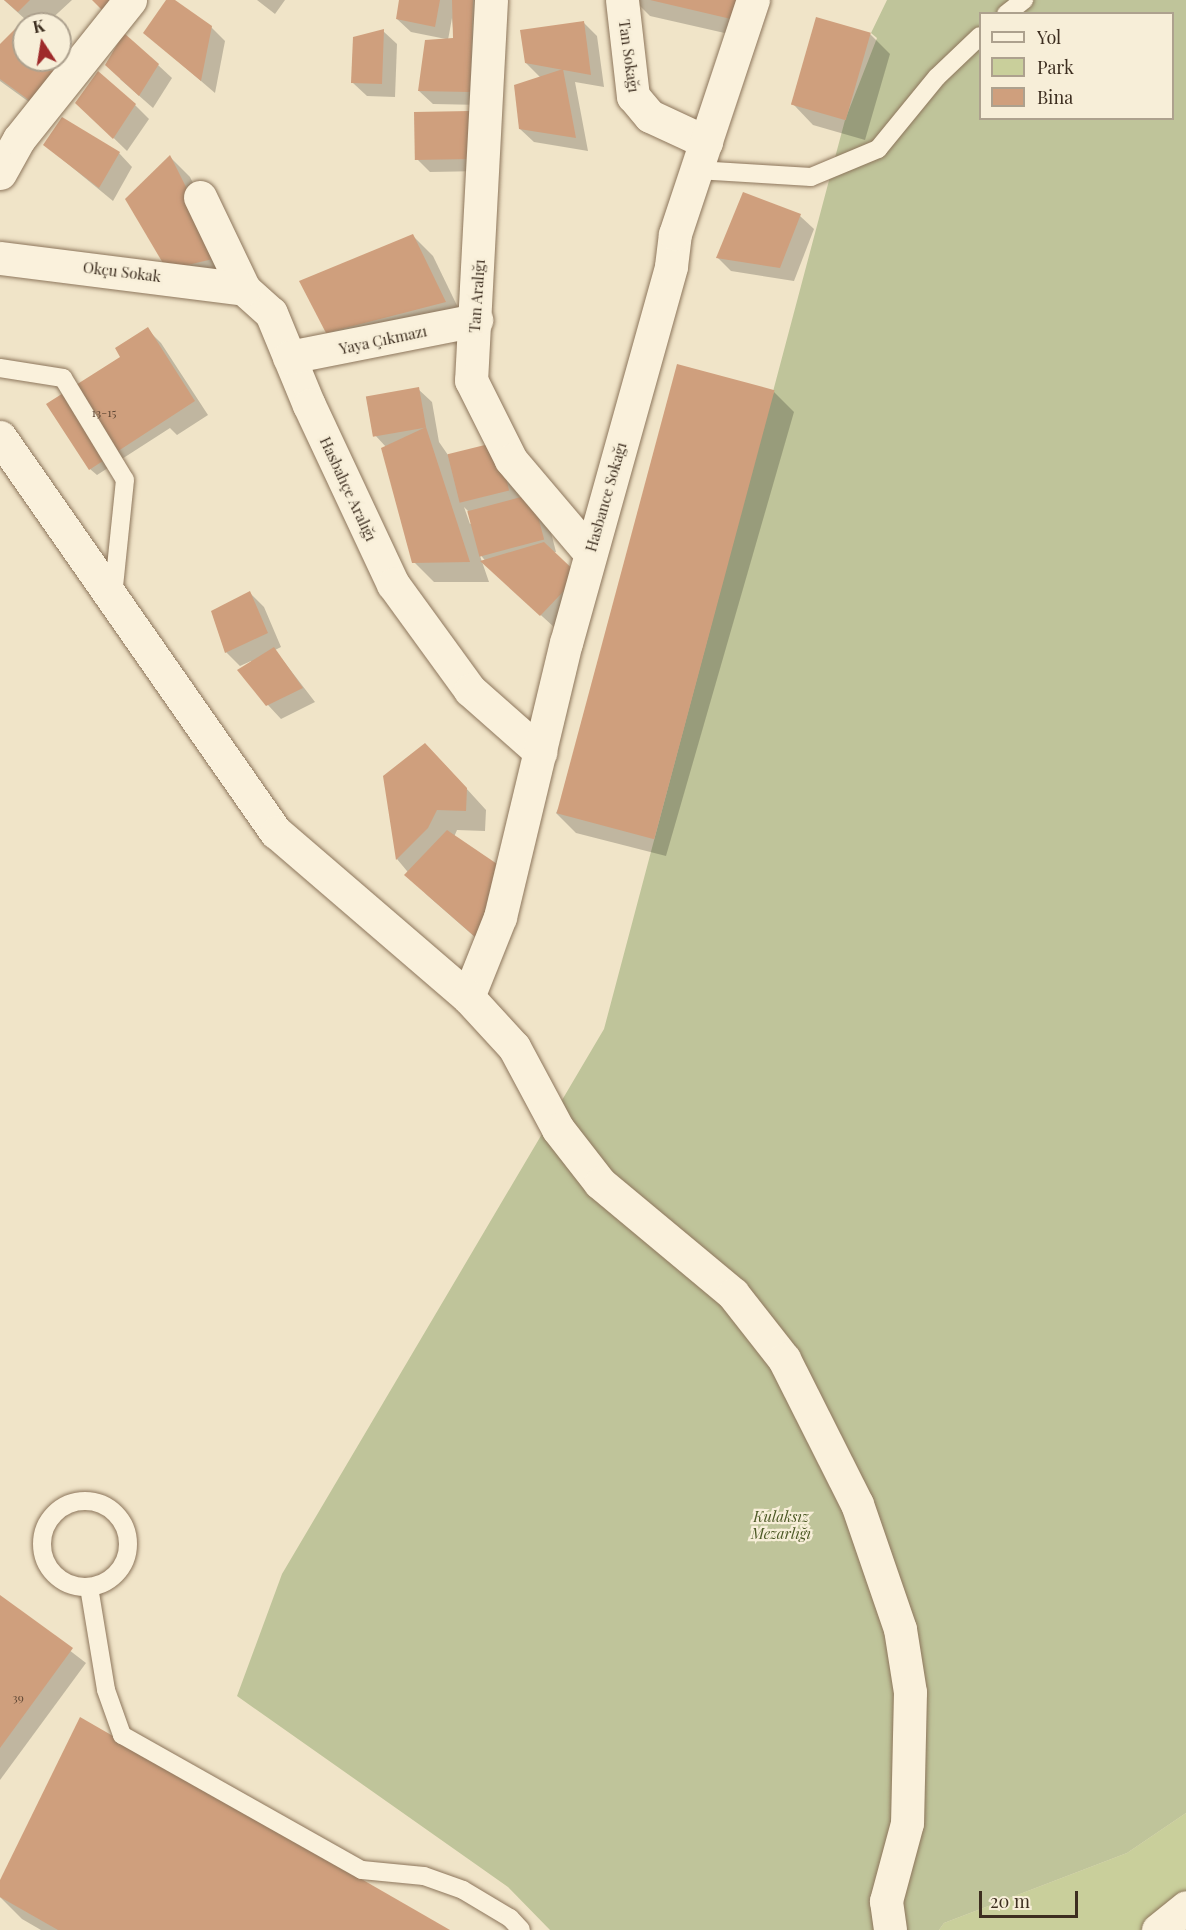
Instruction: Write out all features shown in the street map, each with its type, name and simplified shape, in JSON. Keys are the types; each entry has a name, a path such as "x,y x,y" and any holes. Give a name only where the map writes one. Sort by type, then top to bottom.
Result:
{"street":[{"path":"0,173 9,132 130,0"},
{"name":"Tan Aralığı","path":"491,0 476,320 471,380 511,460 590,552"},
{"name":"Tan Sokağı","path":"622,0 633,96 650,116 701,156"},
{"name":"Hasbance Sokağı","path":"468,997 500,917 590,552 671,266 675,234 753,0"},
{"name":"Hasbahçe Aralığı","path":"200,197 244,289 271,313 393,584 470,690 540,752"},
{"name":"Okçu Sokak","path":"0,258 244,289"},
{"name":"Yaya Çıkmazı","path":"289,357 476,320"},
{"path":"0,437 112,602 276,832 468,997 514,1047 558,1129 600,1183 733,1294 784,1359 857,1504 900,1629 910,1692 907,1823 886,1901 890,1930"},
{"path":"1158,1930 1186,1907"}],"lane":[{"path":"1009,12 1024,0"},
{"path":"701,156 811,177 878,149 937,77 979,38"},
{"path":"0,368 63,378 125,480 112,602"},
{"path":"88,1501 106,1506 121,1520 128,1537 127,1557 117,1573 101,1585 89,1587 63,1582 49,1569 42,1551 43,1532 53,1515 69,1504 88,1501"},
{"path":"89,1587 105,1690 122,1735 362,1870 424,1876 463,1890 510,1918 521,1930"}],"green space":[{"name":"Kulaksız Mezarlığı","path":"887,0 1186,0 1186,1813 1127,1853 944,1923 939,1930 550,1930 508,1887 237,1696 282,1574 604,1029 845,120 877,38 871,33"},
{"path":"1186,1813 1186,1930 939,1930 944,1923 1127,1853"}],"building":[{"path":"4,0 30,0 18,12"},
{"path":"92,0 116,0 105,13"},
{"path":"166,0 175,0 212,26 201,81 143,33"},
{"path":"399,0 440,0 435,27 396,19"},
{"path":"452,0 473,0 470,92 418,91 425,40 453,38"},
{"path":"650,0 736,0 731,19"},
{"path":"816,17 871,33 846,120 791,104"},
{"path":"584,21 591,75 525,63 520,30"},
{"path":"384,29 382,84 351,83 353,37"},
{"path":"12,32 12,72 59,72 33,103 0,79 0,44"},
{"path":"124,33 159,64 139,96 105,65"},
{"path":"563,69 576,138 519,129 514,85"},
{"path":"98,71 136,104 113,139 75,103"},
{"path":"469,111 470,159 415,160 414,112"},
{"path":"62,117 120,152 99,188 43,145"},
{"path":"170,155 221,257 167,270 125,199"},
{"path":"743,192 801,214 780,268 716,258"},
{"path":"413,234 446,302 326,333 299,281"},
{"path":"148,327 195,401 89,470 46,404 120,357 115,348"},
{"path":"677,364 775,390 654,839 557,813"},
{"path":"419,387 426,427 373,437 366,396"},
{"path":"426,427 470,562 412,563 381,448"},
{"path":"497,442 509,491 460,503 448,454"},
{"path":"532,494 544,539 479,557 467,511"},
{"path":"544,542 579,575 540,616 480,561"},
{"path":"250,591 268,633 225,653 211,611"},
{"path":"274,647 303,688 266,706 237,670"},
{"path":"425,743 467,788 466,811 437,810 428,828 396,860 383,776"},
{"path":"447,830 503,868 481,942 404,875"},
{"path":"0,1595 73,1648 0,1748"},
{"path":"80,1717 450,1930 58,1930 0,1897 0,1880"}]}
